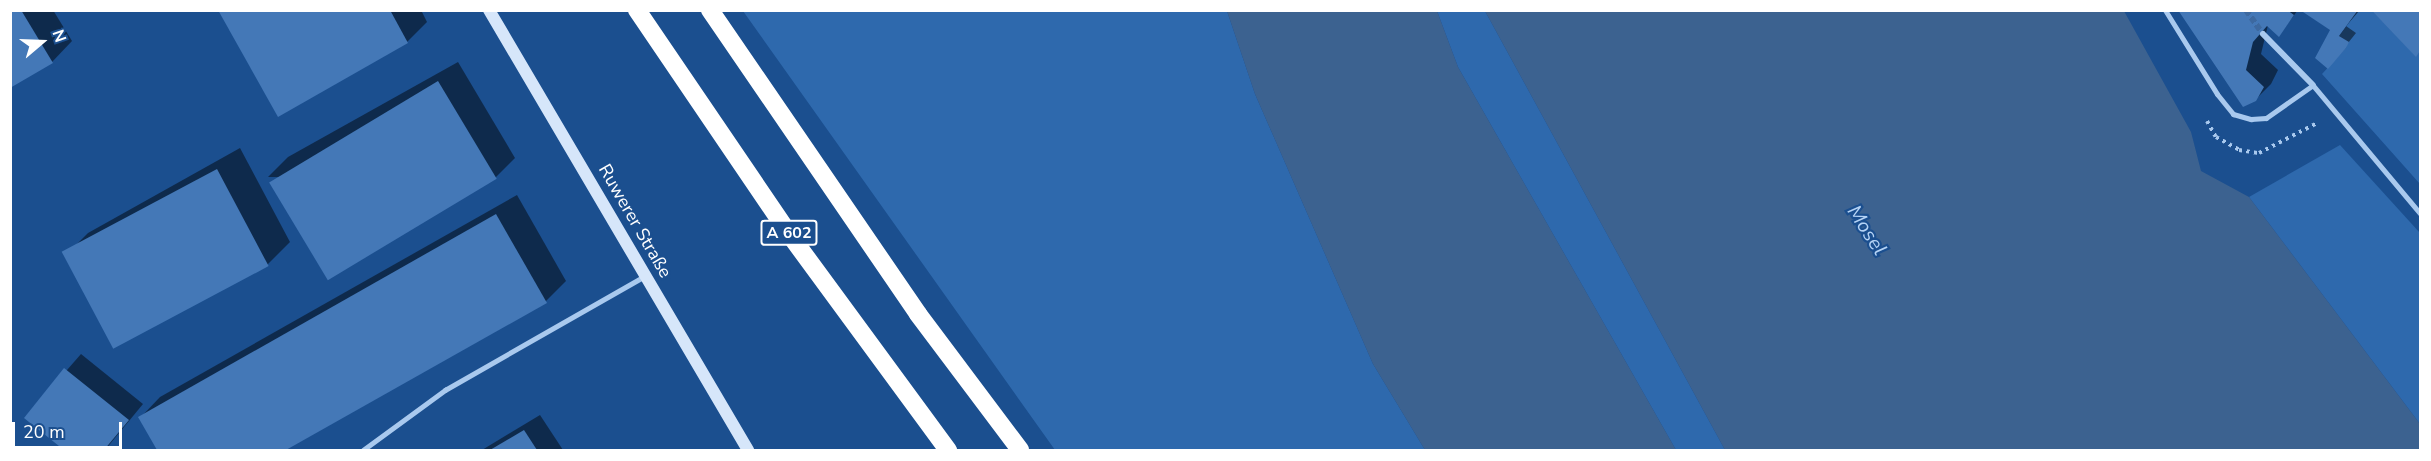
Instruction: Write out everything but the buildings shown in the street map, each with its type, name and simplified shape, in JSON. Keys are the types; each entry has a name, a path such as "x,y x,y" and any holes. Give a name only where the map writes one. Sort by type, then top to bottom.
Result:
{"highway":[{"name":"A 602","path":"637,10 787,231 948,450"},
{"path":"710,10 918,314 1020,450"}],"main road":[{"name":"Ruwerer Straße","path":"489,10 748,450"}],"street":[{"path":"2164,10 2217,94 2233,114 2252,119 2266,118 2313,84 2263,34"}],"lane":[{"path":"2313,84 2350,132 2421,213"},
{"path":"363,450 445,390 646,276"}],"shaded area":[{"path":"743,11 1227,11 1255,94 1373,364 1425,450 1055,450"},
{"path":"1437,11 1485,11 1725,450 1676,450 1458,67"},
{"path":"2358,11 2372,11 2416,56 2420,51 2420,184 2322,74 2346,48 2348,42 2339,36"},
{"path":"2340,145 2420,233 2420,424 2249,197"}],"water":[{"path":"1227,11 1437,11 1458,67 1676,450 1425,450 1373,364 1255,94"},
{"name":"Mosel","path":"1485,11 2124,11 2191,132 2201,171 2249,197 2420,424 2420,450 1725,450"}],"tunnel":[{"path":"2246,10 2263,34"}]}
